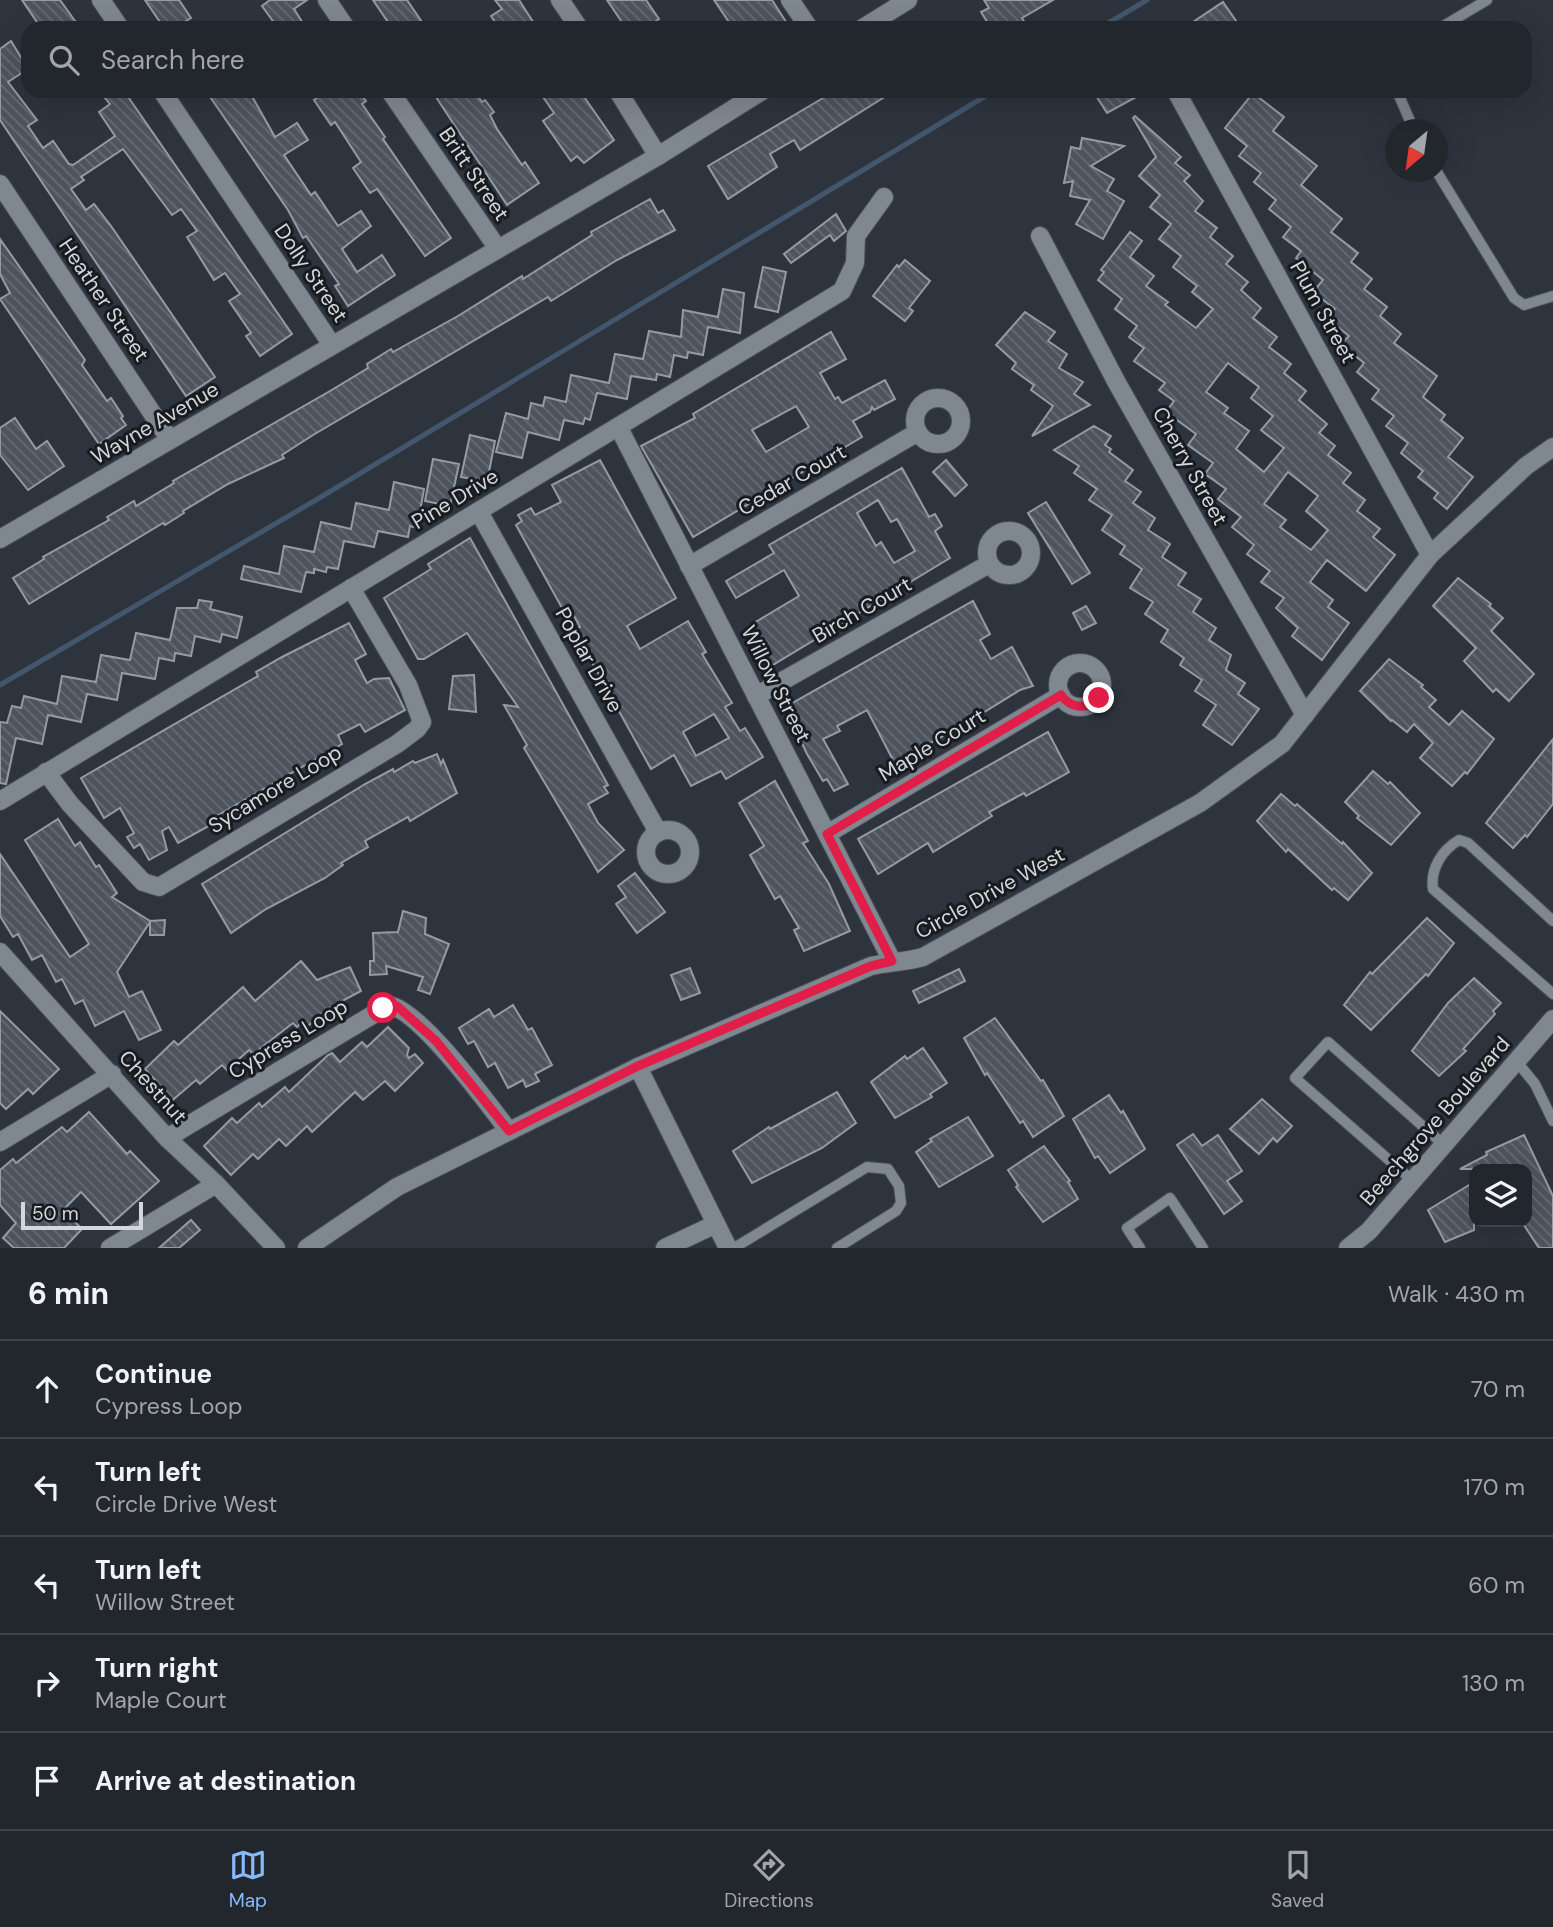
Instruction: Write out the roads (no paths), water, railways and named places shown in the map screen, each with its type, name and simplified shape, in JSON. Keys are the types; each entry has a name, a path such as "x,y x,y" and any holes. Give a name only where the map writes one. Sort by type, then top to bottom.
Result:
{"street":[{"path":"101,0 115,21"},
{"path":"327,0 341,21"},
{"path":"560,0 574,21"},
{"path":"790,0 804,21"},
{"path":"874,21 908,0"},
{"name":"Dolly Street","path":"167,98 332,345 658,156"},
{"name":"Britt Street","path":"395,98 498,249"},
{"path":"622,98 658,156 751,98"},
{"name":"Plum Street","path":"1180,98 1430,555"},
{"name":"Heather Street","path":"0,184 170,440"},
{"name":"Pine Drive","path":"0,801 842,291 856,263 856,236 884,197"},
{"name":"Cherry Street","path":"1040,236 1117,383 1305,715"},
{"name":"Wayne Avenue","path":"4,530 170,440 332,345"},
{"name":"Willow Street","path":"619,428 892,961"},
{"name":"Cedar Court","path":"690,566 918,432"},
{"name":"Circle Drive West","path":"307,1248 397,1187 638,1066 871,966 923,957 1200,803 1282,744 1430,555 1526,466 1553,447"},
{"name":"Poplar Drive","path":"479,512 658,832"},
{"name":"Birch Court","path":"756,696 989,564"},
{"name":"Sycamore Loop","path":"46,772 70,804 144,882 159,887 397,744 422,722 408,685 351,588"},
{"name":"Maple Court","path":"827,834 1061,695"},
{"name":"Chestnut","path":"3,962 112,1074 167,1138 216,1184 276,1248"},
{"name":"Cypress Loop","path":"167,1138 389,1005 404,1011 436,1041 509,1131"},
{"name":"Beechgrove Boulevard","path":"1348,1248 1369,1231 1551,1026"},
{"path":"638,1066 728,1248"},
{"path":"0,1142 112,1074"},
{"path":"110,1248 216,1184"},
{"path":"665,1248 716,1224"}],"lane":[{"path":"1452,21 1487,0"},
{"path":"1400,98 1409,119"},
{"path":"1443,182 1514,298 1524,305 1553,296"},
{"path":"1553,921 1468,843 1459,840 1451,845 1433,871 1433,889 1553,994"},
{"path":"1413,1181 1295,1078 1328,1042 1444,1145"},
{"path":"1518,1063 1535,1084 1553,1121"},
{"path":"734,1248 867,1167 888,1169 899,1186 901,1203 896,1211 837,1248"},
{"path":"1140,1248 1127,1228 1170,1198 1203,1248"}],"waterway":[{"path":"1112,21 1147,0"},
{"path":"0,685 321,497 982,98"}]}
